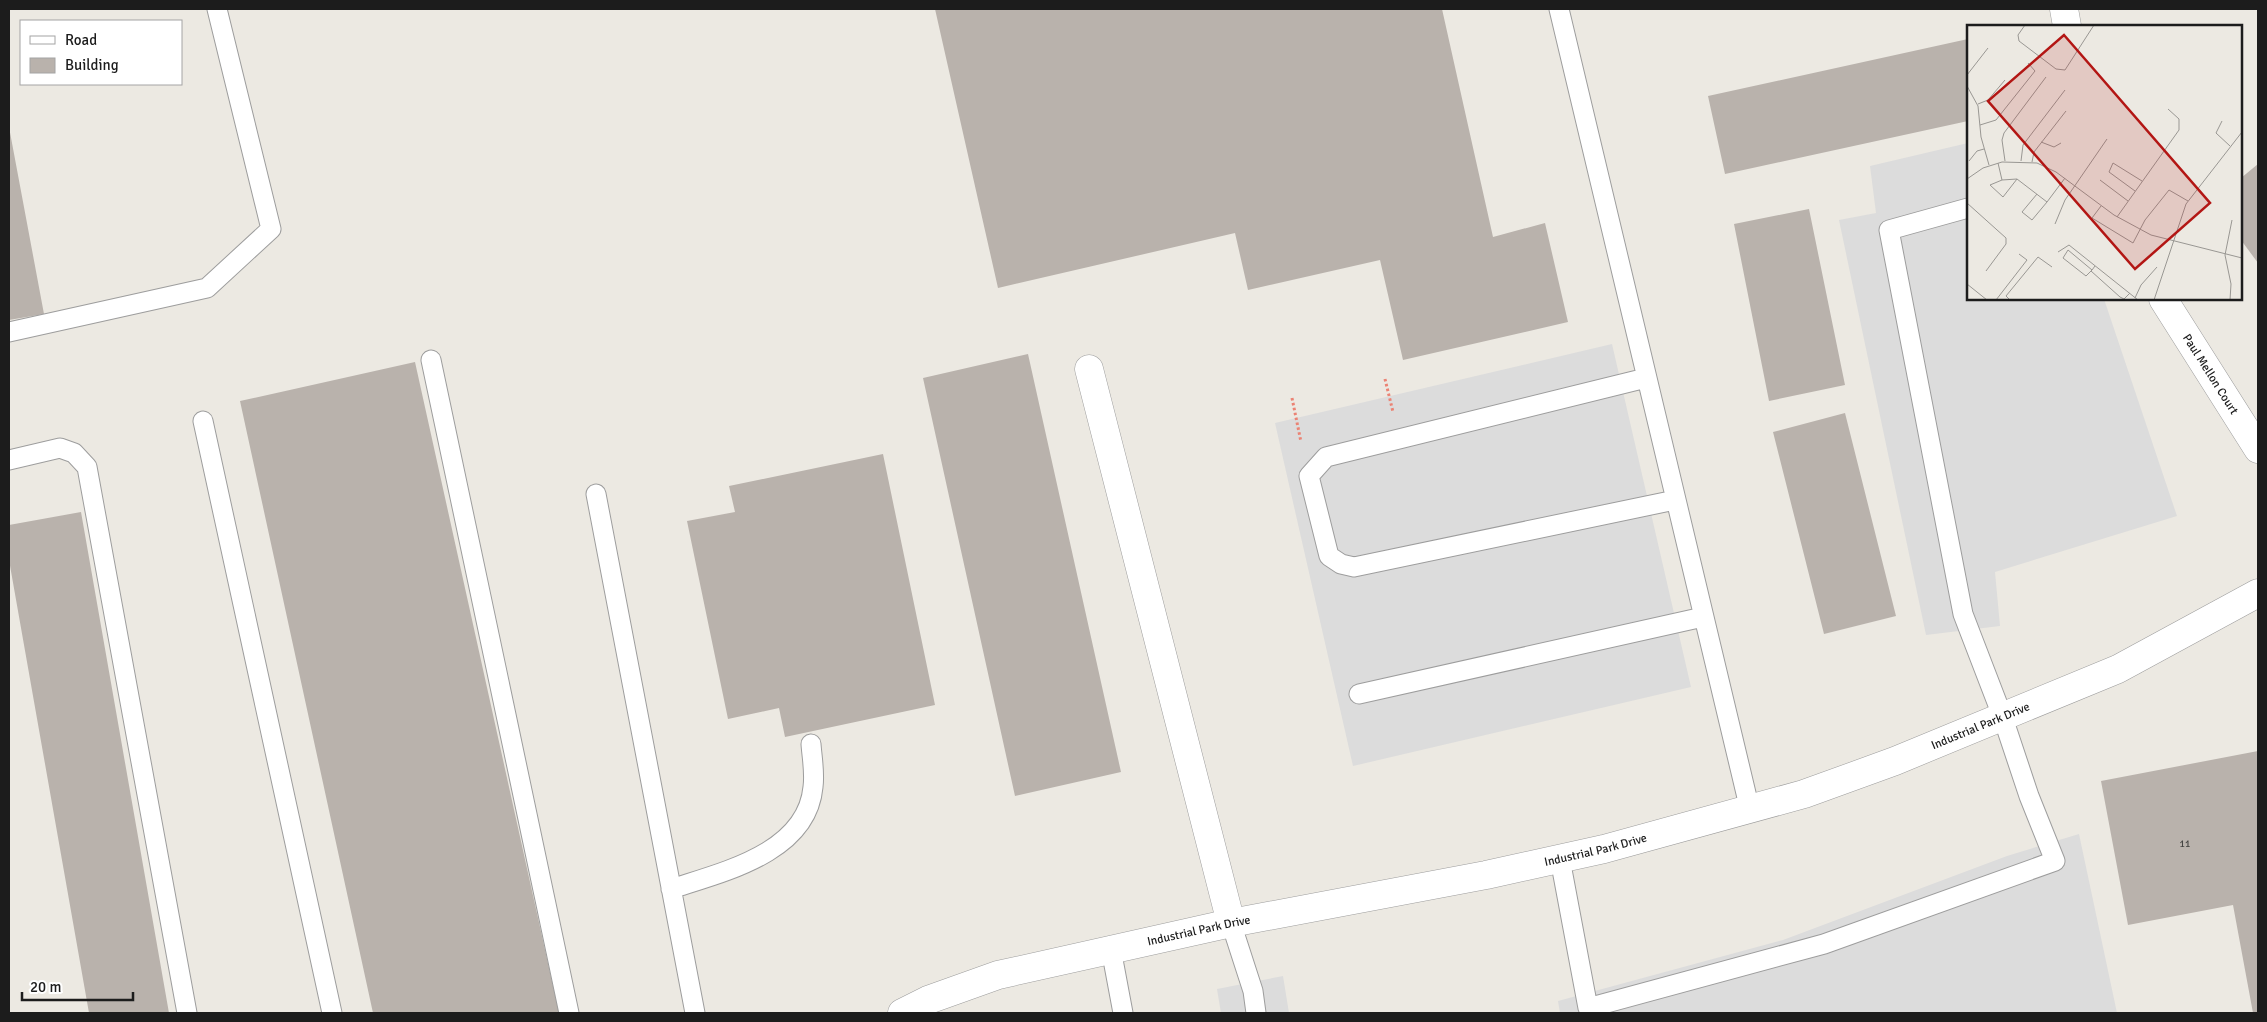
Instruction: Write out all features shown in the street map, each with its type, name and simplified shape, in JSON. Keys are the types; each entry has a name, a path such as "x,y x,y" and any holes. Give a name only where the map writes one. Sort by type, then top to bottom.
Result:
{"street":[{"path":"2064,9 2067,25"},
{"name":"Paul Mellon Court","path":"2164,300 2258,449"},
{"path":"1090,369 1231,923"},
{"name":"Industrial Park Drive","path":"902,1013 928,1000 998,975 1231,923 1560,859 1750,810 1804,794 2003,718 2118,669 2258,593"}],"lane":[{"path":"9,332 207,288 271,229 217,9"},
{"path":"1559,9 1750,810"},
{"path":"1560,859 1588,1008 1824,944 2055,861 2029,796 2003,718 1962,614 1889,230 1967,208"},
{"path":"431,360 569,1013"},
{"path":"1646,378 1326,457 1309,476 1329,556 1341,564 1354,567 1675,500"},
{"path":"203,421 332,1013"},
{"path":"9,460 60,448 74,453 87,467 187,1013"},
{"path":"596,494 695,1013"},
{"path":"1359,694 1703,617"},
{"path":"671,889 718,874 757,857 778,845 794,831 807,809 813,787 811,744"},
{"path":"1231,923 1253,991 1256,1013"},
{"path":"1110,949 1123,1013"}],"path":[{"path":"1292,398 1309,476"}],"shaded area":[{"path":"1967,143 1967,300 2104,300 2177,516 1995,572 2000,626 1926,635 1839,220 1876,213 1870,166"},
{"path":"1612,344 1691,687 1353,766 1275,423"},
{"path":"2079,834 2117,1013 1560,1013 1558,1001 1783,940 2007,856"},
{"path":"1283,976 1289,1013 1221,1013 1217,989"}],"building":[{"path":"935,9 1442,9 1493,237 1545,223 1568,322 1403,360 1380,260 1248,290 1235,233 998,288"},
{"path":"1967,39 1967,121 1725,174 1708,96"},
{"path":"9,127 44,314 9,320"},
{"path":"2258,164 2258,263 2242,241 2242,177"},
{"path":"1809,209 1845,385 1769,401 1734,224"},
{"path":"1028,354 1121,772 1015,796 923,378"},
{"path":"415,362 559,1013 373,1013 240,401"},
{"path":"1845,413 1896,616 1824,634 1773,432"},
{"path":"883,454 935,705 785,737 779,708 728,719 687,521 735,512 729,486"},
{"path":"81,512 169,1013 89,1013 9,560 9,525"},
{"path":"2258,751 2258,1013 2253,1013 2233,905 2128,925 2101,781"}]}
